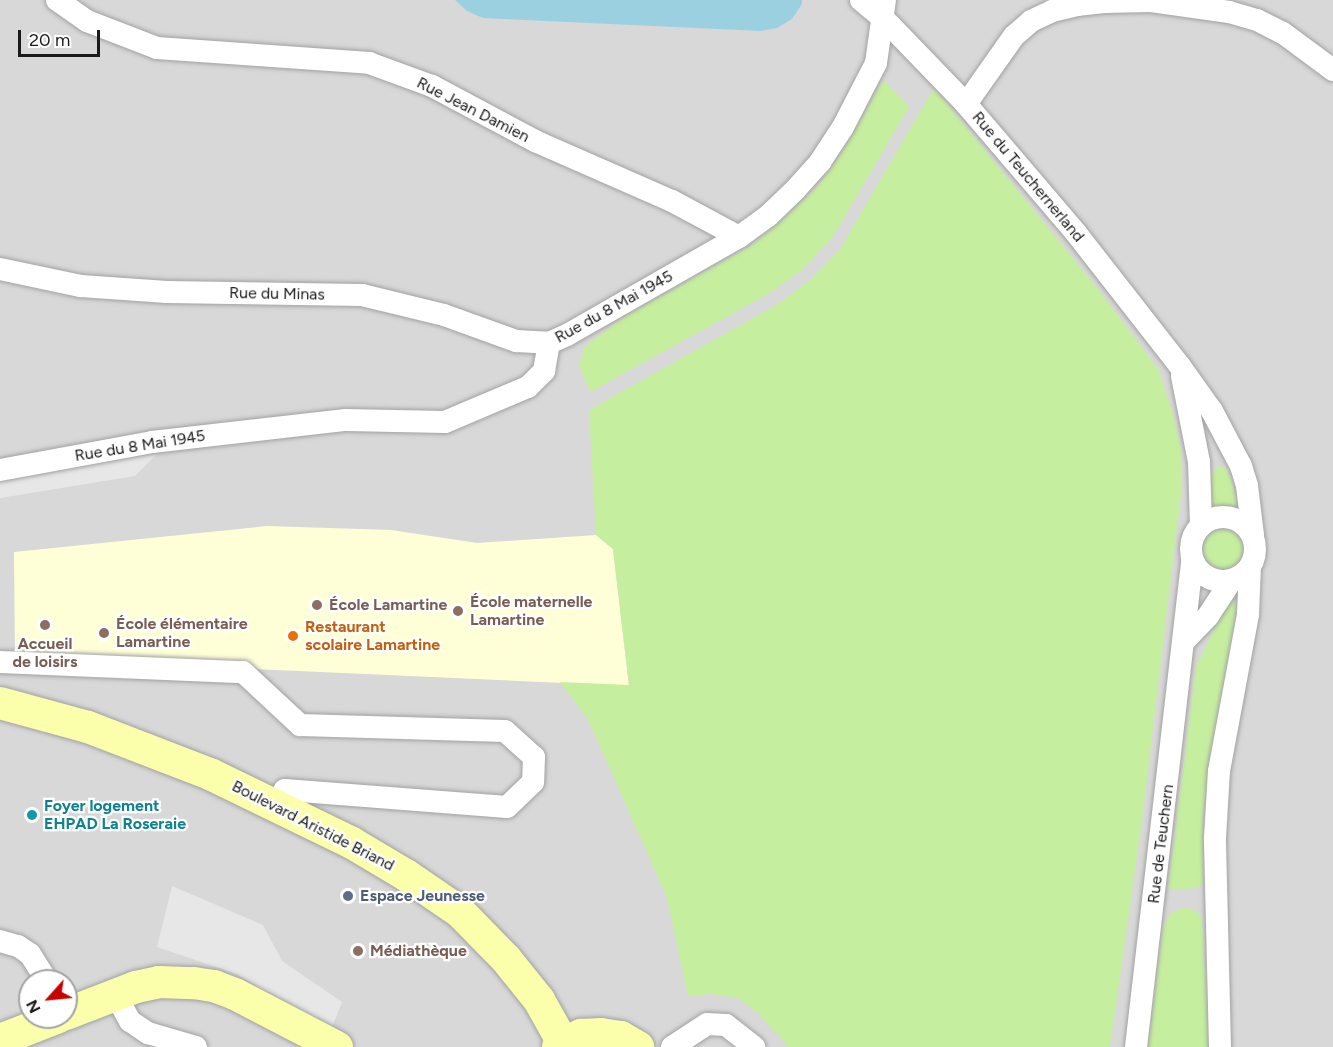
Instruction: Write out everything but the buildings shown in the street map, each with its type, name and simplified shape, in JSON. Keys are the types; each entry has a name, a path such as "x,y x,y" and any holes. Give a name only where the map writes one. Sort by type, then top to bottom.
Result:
{"main road":[{"name":"Boulevard Aristide Briand","path":"0,703 88,727 149,749 279,807 370,854 460,912 506,959 539,1000 560,1045"},
{"path":"78,1009 114,994 159,982 214,986 337,1047"},
{"path":"12,1041 36,1029"},
{"path":"560,1045 581,1035 601,1034 621,1037 638,1047"}],"street":[{"name":"Rue Jean Damien","path":"57,0 87,21 157,48 369,63 432,86 536,141 672,201 739,237"},
{"name":"Rue du Teuchernerland","path":"861,0 885,10 1076,233 1180,366 1212,411 1241,466 1247,486 1253,535"},
{"path":"966,104 1014,36 1031,21 1052,11 1104,2 1151,1 1229,12 1257,20 1283,33 1333,70"},
{"name":"Rue du 8 Mai 1945","path":"0,470 152,442 346,420 445,422 528,387 544,371 549,343 739,237 768,216 819,162 843,127 876,63 885,10"},
{"name":"Rue du Minas","path":"0,269 81,286 102,288 167,292 363,295 444,315 516,341 549,343"},
{"name":"Rue du Teuchernerland","path":"1180,366 1199,462 1201,525"},
{"path":"1184,641 1192,541 1201,525 1210,519 1230,517 1240,521 1253,535 1255,553 1250,567 1248,614 1219,771 1215,881 1220,1047"},
{"path":"1192,560 1203,575 1212,579 1230,580"},
{"path":"1184,641 1208,616 1230,580 1250,567"},
{"name":"Rue de Teuchern","path":"1136,1047 1184,641"},
{"path":"0,662 243,672 300,725 505,730 534,757 533,782 507,807 285,790 279,807"},
{"path":"0,941 18,946 30,954 39,969"},
{"path":"114,994 130,1021 148,1034 196,1047"},
{"path":"672,1047 707,1024 726,1025 748,1044"}],"shaded area":[{"path":"0,0 1333,0 1333,1047 0,1047"},
{"path":"157,454 135,476 0,498 0,477 38,469"},
{"name":"École Lamartine","path":"267,526 391,530 477,543 596,535 613,549 629,686 15,658 14,552"},
{"path":"172,886 263,925 282,961 342,1002 330,1032 237,974 157,947"}],"green space":[{"path":"883,80 909,107 832,238 801,271 770,293 590,392 579,365 585,346 628,314 751,246 783,219 816,188 845,148"},
{"path":"934,88 1098,289 1158,369 1173,414 1182,454 1181,494 1142,820 1110,1047 789,1047 758,1013 738,998 712,994 688,996 667,898 588,719 560,682 629,685 613,549 596,535 589,410 778,304 810,280 840,249"},
{"path":"1218,466 1227,468 1239,506 1209,505 1210,476"},
{"path":"1223,529 1237,535 1243,549 1237,563 1223,569 1209,563 1203,549 1209,535"},
{"path":"1234,599 1237,606 1203,810 1203,883 1197,888 1168,890 1196,666 1227,604"},
{"path":"1187,907 1199,913 1202,919 1209,1047 1148,1047 1163,927 1171,913"}],"water":[{"path":"455,0 802,0 802,4 792,19 777,28 761,31 483,18 467,11"}],"place":[{"name":"École Lamartine","path":"317,605"},
{"name":"École maternelle Lamartine","path":"458,611"},
{"name":"Accueil de loisirs","path":"45,625"},
{"name":"École élémentaire Lamartine","path":"104,633"},
{"name":"Restaurant scolaire Lamartine","path":"293,636"},
{"name":"Foyer logement EHPAD La Roseraie","path":"32,815"},
{"name":"Espace Jeunesse","path":"348,896"},
{"name":"Médiathèque","path":"358,951"}]}
